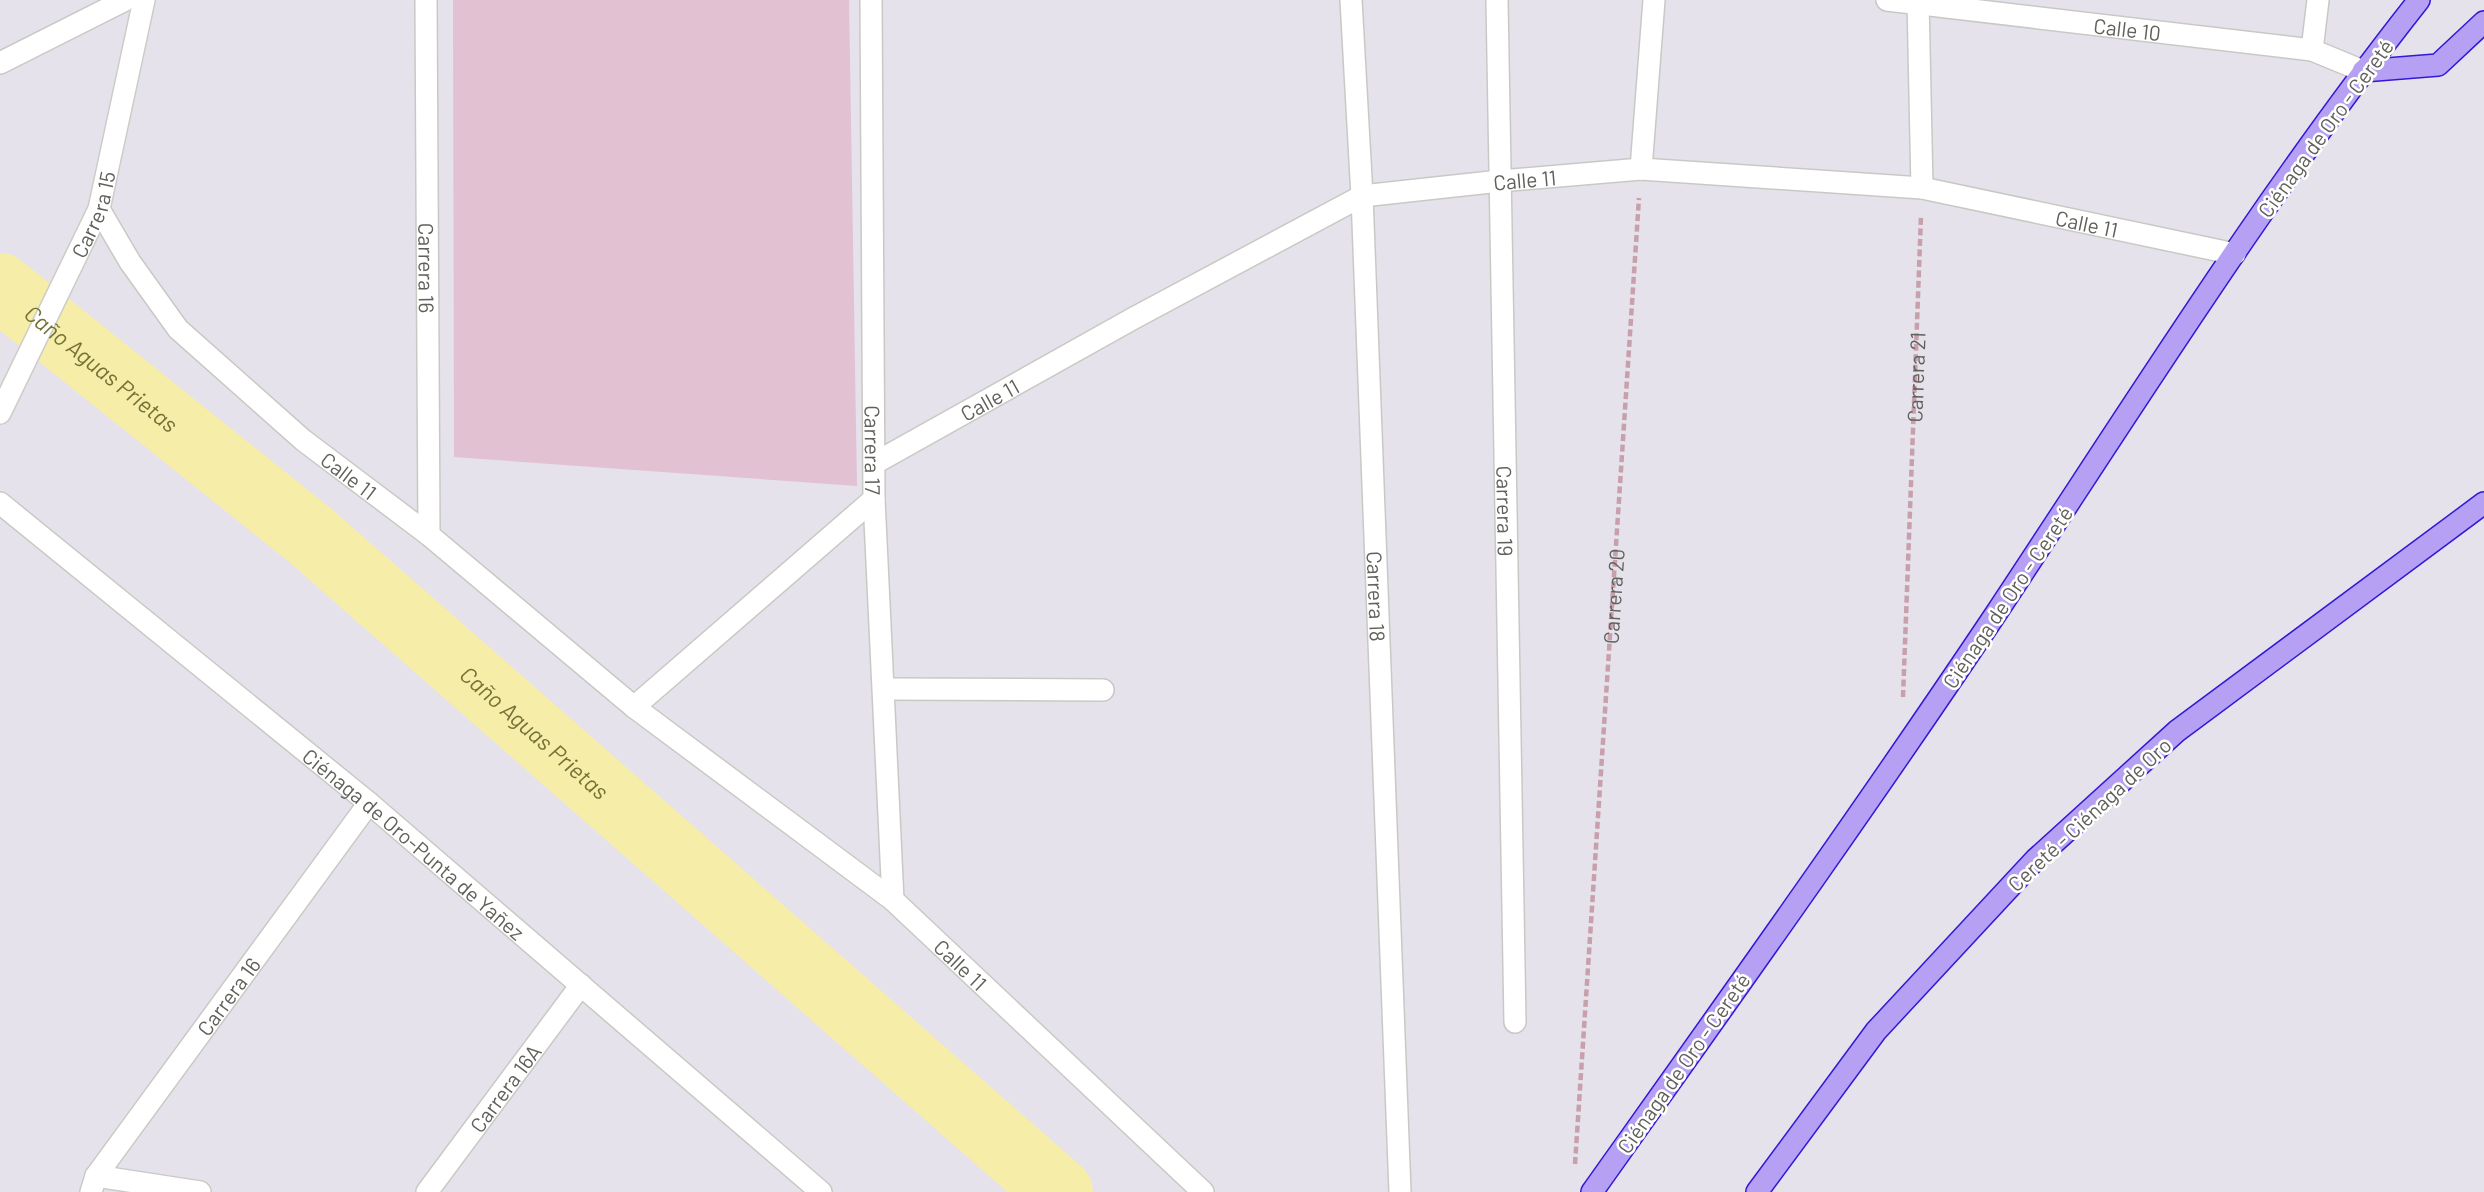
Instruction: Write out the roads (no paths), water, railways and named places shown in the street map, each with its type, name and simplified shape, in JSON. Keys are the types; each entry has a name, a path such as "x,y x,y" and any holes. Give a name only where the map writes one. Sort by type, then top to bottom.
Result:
{"highway":[{"name":"Ciénaga de Oro - Cereté","path":"1592,1192 1901,755 2235,254 2362,71 2419,0"},
{"path":"2362,71 2438,65 2484,22"},
{"name":"Cereté - Ciénaga de Oro","path":"1757,1192 1876,1031 2036,859 2177,732 2484,503"}],"street":[{"path":"0,63 125,0"},
{"name":"Carrera 15","path":"0,413 99,209 144,0"},
{"name":"Carrera 16","path":"426,0 429,535"},
{"name":"Carrera 17","path":"871,0 874,499 893,900"},
{"name":"Carrera 18","path":"1351,0 1362,197 1399,1192"},
{"name":"Carrera 19","path":"1497,0 1515,1022"},
{"path":"1641,169 1654,0"},
{"name":"Calle 10","path":"1887,0 1918,1 2312,50 2362,71"},
{"path":"2312,50 2318,0"},
{"path":"1918,1 1922,188"},
{"name":"Calle 11","path":"875,463 1134,318 1362,197 1500,181 1641,169 1922,188 2235,254"},
{"name":"Calle 11","path":"99,209 131,262 178,329 303,440 429,535 634,708 893,900 1203,1192"},
{"path":"634,708 874,499"},
{"name":"Ciénaga de Oro-Punta de Yañez","path":"0,503 369,803 821,1192"},
{"path":"884,689 1103,690"},
{"name":"Carrera 16","path":"94,1184 369,803"},
{"name":"Carrera 16A","path":"427,1192 581,985"},
{"path":"94,1184 200,1192"}],"waterway":[{"name":"Caño Aguas Prietas","path":"0,287 311,536 1059,1192"}]}
